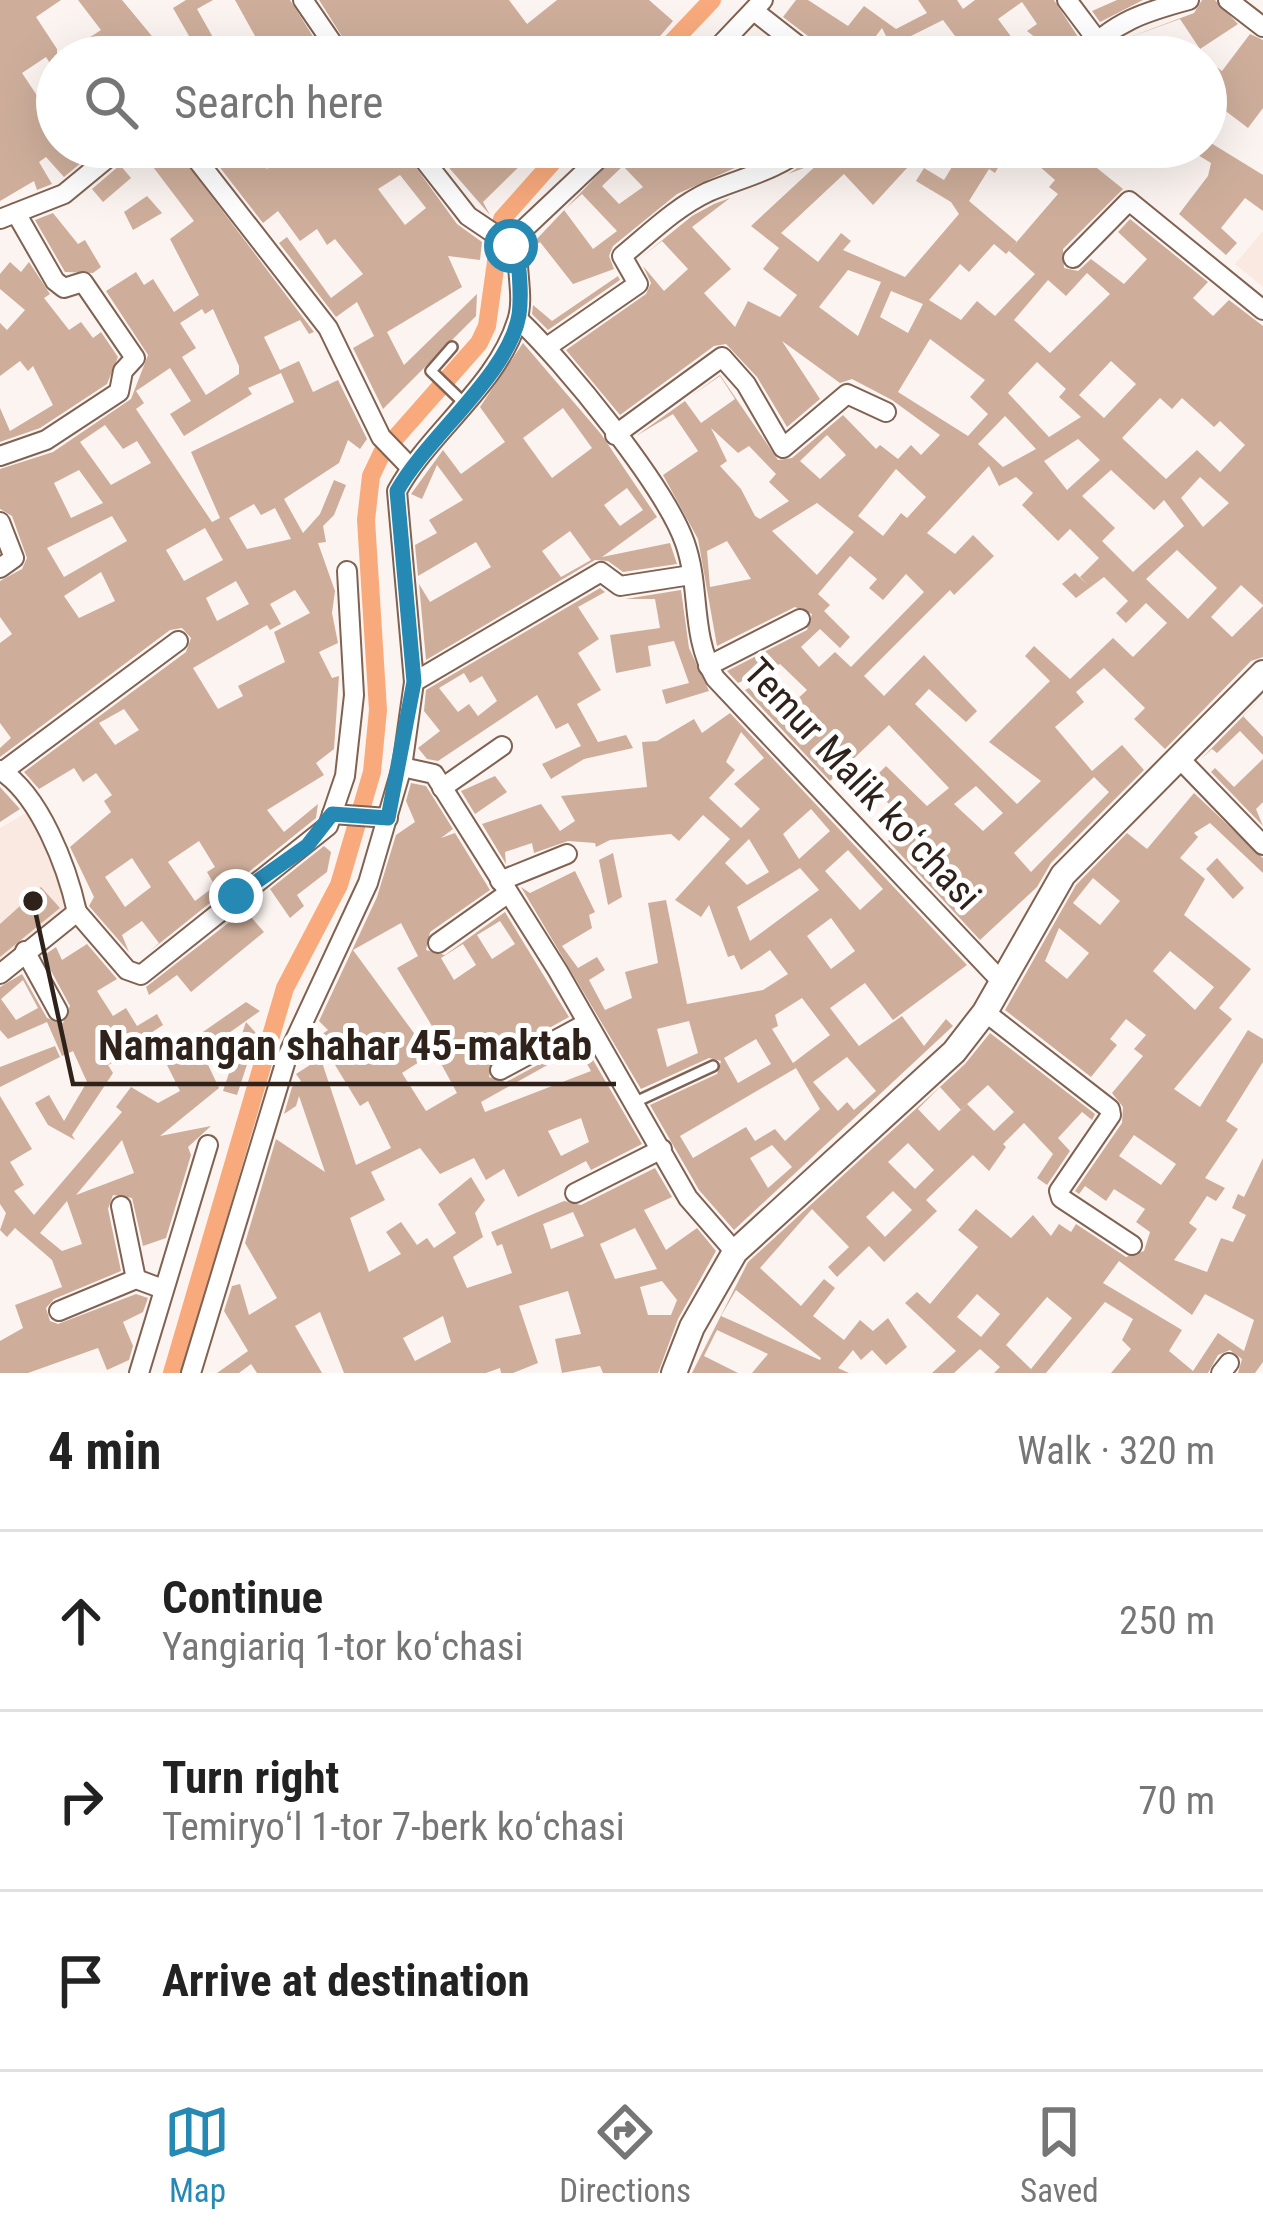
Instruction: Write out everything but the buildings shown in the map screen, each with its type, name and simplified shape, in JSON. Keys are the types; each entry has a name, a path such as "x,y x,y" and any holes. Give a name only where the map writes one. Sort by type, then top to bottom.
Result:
{"street":[{"path":"303,0 328,36"},
{"path":"1067,0 1094,36"},
{"path":"1103,36 1129,19 1189,0"},
{"path":"1228,0 1263,27"},
{"path":"730,36 759,6 791,36"},
{"path":"0,456 46,440 119,392 123,371 135,358 87,286 80,281 64,288 56,281 8,216 64,194 96,168"},
{"path":"203,168 328,328 381,437 406,462"},
{"path":"431,168 483,230 514,248"},
{"path":"191,1373 287,1057 368,884 381,818 402,767 414,682 396,507 406,462 458,397 493,366 518,319 514,248 524,229 589,168"},
{"path":"547,347 638,284 622,256 661,224 704,194 769,168"},
{"path":"1073,258 1129,201 1263,310"},
{"name":"Temur Malik koʻchasi","path":"518,319 547,347 615,435 676,524 691,575 695,630 708,666 753,722 1001,981"},
{"path":"615,435 722,357 732,363 783,448 847,394 886,412"},
{"path":"0,522 14,555 0,568"},
{"path":"178,641 152,665 26,749 1,771 16,780 29,799 77,912 127,970 141,975 236,896 307,846 335,814 345,776 354,695 347,572"},
{"path":"414,682 601,572 620,586 691,575"},
{"path":"708,666 800,619"},
{"path":"674,1373 692,1327 735,1252 954,1052 985,1012 1063,875 1263,673"},
{"path":"442,788 502,746"},
{"path":"1179,758 1263,845"},
{"path":"402,767 434,774 688,1198 735,1252"},
{"path":"335,814 381,818"},
{"path":"437,943 504,888 567,854"},
{"path":"0,974 77,912"},
{"path":"25,951 58,1011"},
{"path":"985,1012 1110,1108 1111,1115 1059,1191 1061,1198 1132,1245"},
{"path":"500,1070 587,1023"},
{"path":"140,1373 208,1145"},
{"path":"574,1193 662,1149"},
{"path":"121,1206 136,1280"},
{"path":"59,1311 136,1280 163,1289"}],"lane":[{"path":"452,347 431,372 458,397"},
{"path":"631,1104 712,1066"}],"shaded area":[{"path":"1263,231 1263,287 1235,264"},
{"path":"26,813 66,888 64,914 0,968 0,828"}],"waterway":[{"path":"678,36 712,0"},
{"path":"172,1373 285,988 339,885 372,772 378,710 366,520 371,476 382,453 479,343 487,326 502,219 547,168"}],"place":[{"name":"Namangan shahar 45-maktab","path":"33,901"}],"route":[{"path":"236,896 307,846 328,826 332,814 388,818 402,767 414,682 398,549 397,491 410,467 493,366 514,329 519,278 517,249 511,246"}]}
